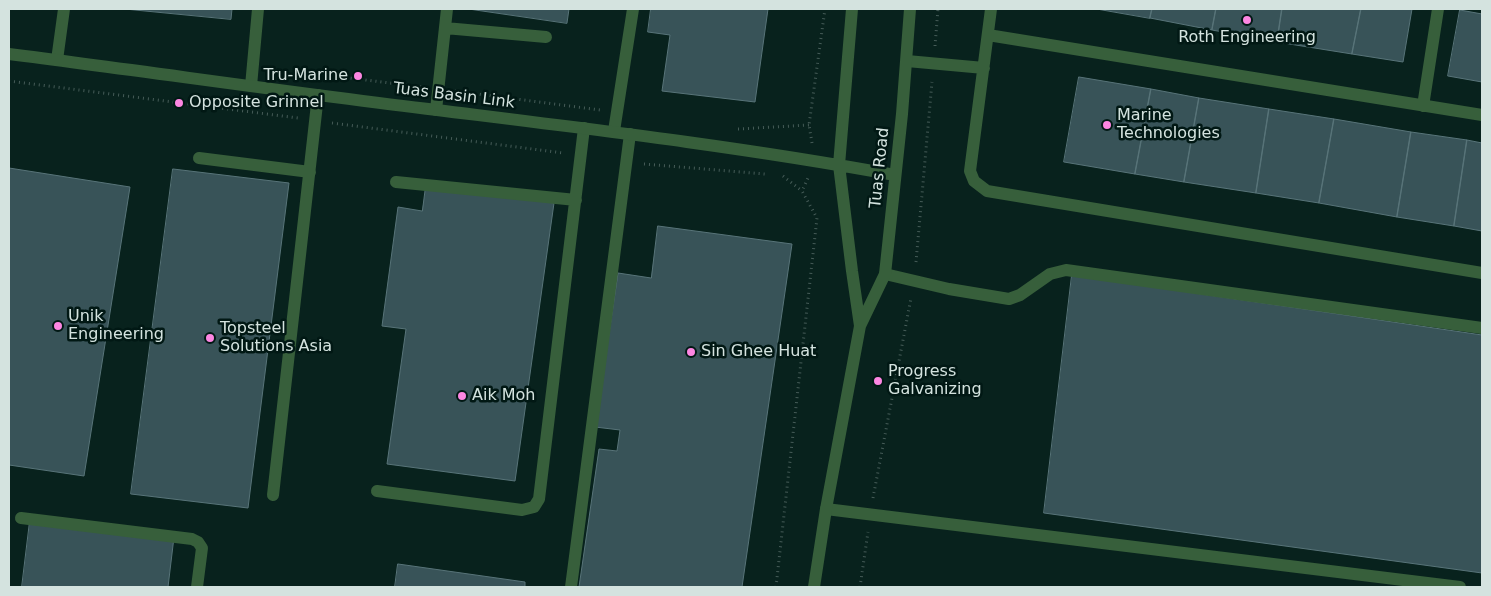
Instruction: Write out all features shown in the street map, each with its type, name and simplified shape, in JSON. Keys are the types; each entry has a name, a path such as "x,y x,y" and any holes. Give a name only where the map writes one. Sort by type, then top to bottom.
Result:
{"street":[{"path":"57,60 64,9"},
{"path":"251,86 258,9"},
{"path":"436,110 447,9"},
{"path":"614,131 633,9"},
{"name":"Tuas Road","path":"852,9 840,165 860,326"},
{"name":"Tuas Road","path":"814,587 826,509 860,326 885,274 907,61 910,9"},
{"path":"992,9 970,171 974,181 987,191 1482,273"},
{"path":"1423,106 1438,9"},
{"path":"445,28 546,37"},
{"path":"988,35 1482,115"},
{"name":"Tuas Basin Link","path":"9,54 318,95 614,131 895,175"},
{"path":"907,61 984,68"},
{"path":"273,495 318,95"},
{"path":"378,491 522,510 534,507 539,499 584,128"},
{"path":"571,587 630,134"},
{"path":"199,158 310,172"},
{"path":"396,182 576,200"},
{"path":"885,274 949,289 1009,299 1020,295 1050,274 1066,270 1482,328"},
{"path":"826,509 870,516 1460,587"},
{"path":"21,518 192,539 198,542 202,548 197,587"}],"path":[{"path":"802,191 814,162 809,125 825,9"},
{"path":"292,71 617,112"},
{"path":"9,81 580,156"},
{"path":"736,129 809,125"},
{"path":"626,162 783,176 802,191 817,218 776,587"},
{"path":"860,587 870,516"}],"building":[{"path":"125,9 232,9 231,19"},
{"path":"469,9 569,9 567,23"},
{"path":"651,9 768,9 755,102 662,91 670,35 648,32"},
{"path":"1097,9 1152,9 1150,18"},
{"path":"1152,9 1216,9 1212,30 1150,18"},
{"name":"Roth Engineering","path":"1216,9 1282,9 1277,42 1212,30"},
{"path":"1282,9 1361,9 1352,54 1277,42"},
{"path":"1361,9 1412,9 1403,62 1352,54"},
{"path":"1460,10 1482,14 1482,82 1448,76"},
{"name":"Marine Technologies","path":"1079,77 1151,89 1135,174 1064,162"},
{"path":"1151,89 1199,98 1184,182 1135,174"},
{"path":"1199,98 1269,109 1256,193 1184,182"},
{"path":"1269,109 1334,119 1319,203 1256,193"},
{"path":"1334,119 1411,132 1397,217 1319,203"},
{"path":"1411,132 1467,140 1454,226 1397,217"},
{"path":"1467,140 1482,143 1482,231 1454,226"},
{"name":"Unik Engineering","path":"9,168 130,187 84,476 9,465"},
{"name":"Topsteel Solutions Asia","path":"173,169 289,183 248,508 131,494"},
{"name":"Aik Moh","path":"426,186 554,203 515,481 387,464 406,329 382,326 398,207 422,211"},
{"name":"Sin Ghee Huat","path":"658,226 792,244 742,587 579,587 599,449 617,451 620,430 595,427 618,273 651,278"},
{"path":"1072,275 1482,335 1482,573 1044,513"},
{"path":"30,521 174,537 168,587 22,587"},
{"path":"398,564 525,582 525,587 395,587"}],"place":[{"name":"Roth Engineering","path":"1247,20"},
{"name":"Tru-Marine","path":"358,76"},
{"name":"Opposite Grinnel","path":"179,103"},
{"name":"Marine Technologies","path":"1107,125"},
{"name":"Unik Engineering","path":"58,326"},
{"name":"Topsteel Solutions Asia","path":"210,338"},
{"name":"Sin Ghee Huat","path":"691,352"},
{"name":"Progress Galvanizing","path":"878,381"},
{"name":"Aik Moh","path":"462,396"}]}
